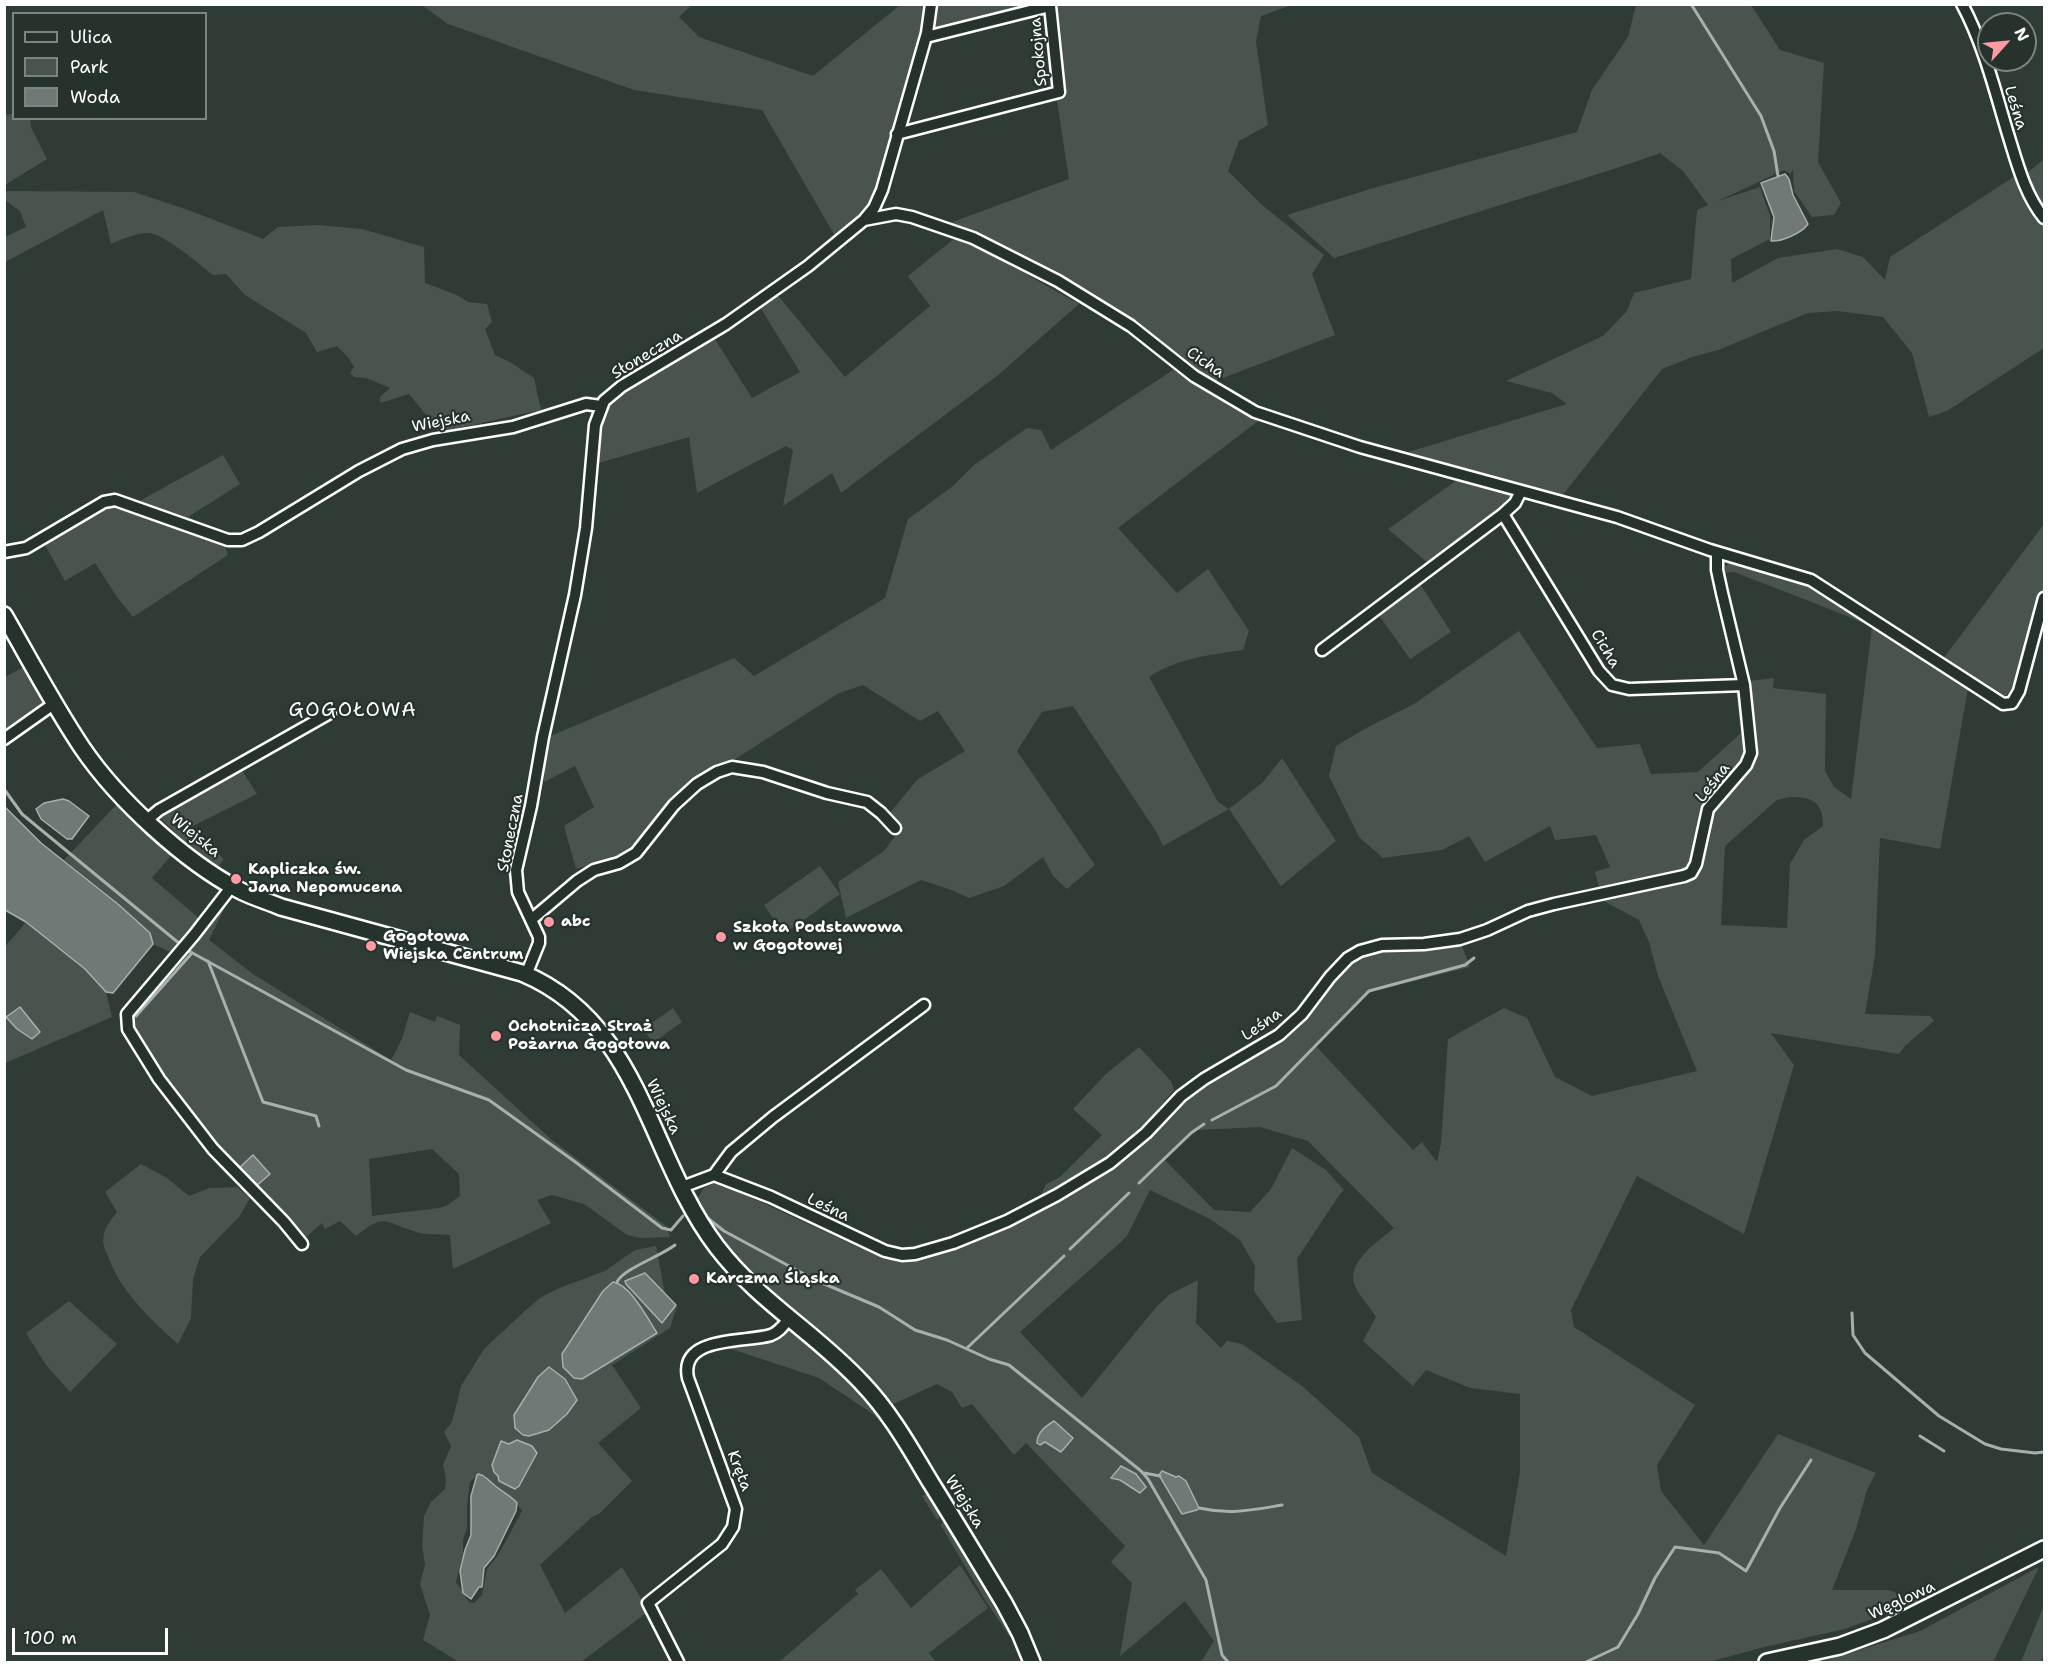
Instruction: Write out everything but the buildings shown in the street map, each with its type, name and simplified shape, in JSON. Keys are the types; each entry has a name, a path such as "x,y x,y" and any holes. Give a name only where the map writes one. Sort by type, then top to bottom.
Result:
{"street":[{"name":"Słoneczna","path":"526,975 539,940 518,892 516,872 575,595 586,528 593,435 601,406 622,386 726,324 808,266 864,220 874,208 881,193 926,37 931,4"},
{"name":"Leśna","path":"1962,4 1987,65 2021,176 2044,218"},
{"name":"Spokojna","path":"897,134 1059,92 1050,6 926,37"},
{"path":"881,193 896,214"},
{"name":"Cicha","path":"864,220 896,214 912,217 973,238 1058,281 1131,326 1194,376 1255,412 1360,447 1521,490"},
{"name":"Wiejska","path":"4,552 23,549 104,502 115,500 228,540 242,540 359,471 402,449 434,440 513,427 586,404 601,406"},
{"path":"1322,650 1503,514 1515,503 1521,490 1617,517 1717,552 1811,580 2003,704 2012,703 2019,691 2044,597"},
{"name":"Cicha","path":"1503,514 1609,684 1629,689 1744,685"},
{"path":"1717,552 1717,570 1744,685"},
{"name":"Wiejska","path":"4,615 55,703 97,767 147,820 192,859 232,886 281,907 477,959 526,975 552,988 589,1019 608,1041 628,1075 705,1229 728,1262 747,1283 854,1374 892,1419 1004,1603 1032,1662"},
{"name":"Leśna","path":"714,1174 771,1197 885,1251 902,1255 915,1254 953,1243 1007,1221 1058,1195 1124,1153 1181,1096 1204,1079 1279,1035 1302,1014 1330,977 1348,958 1360,951 1382,945 1424,944 1460,939 1528,911 1691,873 1696,864 1708,808 1746,765 1751,753 1744,685"},
{"path":"4,739 55,703"},
{"path":"147,820 159,810 330,713"},
{"path":"532,920 577,881 594,870 619,862 636,853 674,806 697,784 717,772 732,767 763,772 827,793 867,802 895,828"},
{"path":"232,886 127,1014 128,1029 159,1079 213,1149 284,1222 302,1244"},
{"path":"682,1187 714,1174 731,1152 773,1117 924,1005"},
{"name":"Kręta","path":"678,1662 648,1603 722,1544 733,1527 736,1509 689,1383 687,1364 693,1355 712,1344 771,1335 789,1319"},
{"name":"Węglowa","path":"1767,1662 1840,1646 1883,1630 2044,1549"}],"green space":[{"path":"422,5 692,5 679,17 699,37 813,76 900,5 926,5 922,29 873,197 860,216 835,236 762,110 634,90 448,24"},
{"path":"936,5 1035,5 934,29"},
{"path":"1047,5 1292,5 1261,16 1256,41 1268,125 1239,141 1228,171 1261,204 1324,255 1312,274 1335,335 1210,383 1142,325 1072,281 977,234 947,224 1069,179 1056,95"},
{"path":"1636,5 1751,5 1780,50 1824,63 1818,162 1841,203 1834,215 1812,217 1794,191 1793,169 1791,174 1784,170 1718,201 1760,187 1770,216 1770,239 1731,259 1732,283 1778,258 1837,249 1863,257 1885,280 1890,257 2015,176 2026,174 2044,159 2044,348 1947,411 1929,417 1912,353 1883,317 1838,311 1808,313 1718,350 1662,369 1562,496 1405,453 1567,404 1552,393 1506,381 1603,336 1627,311 1634,293 1691,279 1697,210 1708,205 1683,171 1660,153 1334,258 1287,215 1370,189 1577,132 1592,90 1628,37"},
{"path":"12,114 12,120 30,120 31,127 47,159 5,185 5,115"},
{"path":"5,191 134,192 263,239 278,227 318,225 362,229 424,247 425,283 457,295 468,302 487,304 492,322 485,329 495,355 534,378 541,410 440,432 409,394 380,403 380,397 390,388 366,378 354,377 350,373 354,367 337,346 317,352 306,333 245,295 226,274 213,275 163,238 148,233 139,234 111,244 103,210 5,262 5,237 26,227 20,211 5,200"},
{"path":"955,238 999,259 1079,304 997,376 841,493 832,473 783,506 793,450 786,446 697,493 689,437 595,464 601,418 607,404 639,378 713,336 752,398 800,372 760,307 776,293 845,377 930,306 908,276"},
{"path":"1173,370 1230,404 1262,418 1118,528 1177,593 1208,569 1249,631 1243,650 1183,661 1149,677 1218,802 1229,809 1163,846 1157,833 1073,706 1042,712 1017,751 1095,865 1067,889 1053,876 1043,857 1004,886 969,898 921,880 846,918 838,882 884,851 903,826 889,814 918,779 965,751 938,711 920,721 863,685 839,693 732,761 700,775 688,785 630,850 608,860 576,869 564,826 594,807 575,766 544,782 546,738 734,658 754,676 885,598 908,519 953,486 974,465 1027,428 1041,430 1051,450"},
{"path":"223,455 240,484 188,517 219,530 228,555 133,617 95,563 65,581 44,543 66,520 107,495 136,503"},
{"path":"1460,478 1513,495 1511,501 1429,564 1388,529"},
{"path":"2044,524 2044,588 2020,676 2004,699 1943,659"},
{"path":"1733,561 1803,580 1828,592 1872,627 1734,572 1724,573 1725,566"},
{"path":"1420,584 1451,632 1410,659 1378,614"},
{"path":"1872,627 1968,688 1940,849 1880,838 1875,956 1865,1014 1930,1016 1934,1021 1899,1054 1771,1033 1794,1065 1744,1234 1637,1176 1571,1310 1574,1327 1695,1405 1657,1465 1661,1491 1704,1545 1778,1434 1876,1473 1867,1490 1856,1529 1832,1590 1888,1590 1922,1601 1845,1629 1709,1662 1201,1662 1214,1641 1185,1601 1120,1656 1132,1583 1111,1562 1125,1546 1026,1443 1014,1455 972,1404 962,1408 952,1392 937,1384 891,1405 750,1277 710,1228 697,1199 704,1188 717,1182 869,1252 901,1263 917,1259 1091,1182 1126,1160 1176,1109 1208,1081 1291,1033 1335,979 1365,953 1390,949 1461,944 1470,967 1370,992 1315,1045 1413,1150 1422,1142 1437,1162 1441,1143 1448,1039 1504,1008 1527,1018 1555,1077 1592,1096 1697,1071 1658,976 1649,942 1639,920 1600,899 1595,872 1610,867 1596,835 1555,840 1550,826 1485,862 1469,836 1442,850 1383,858 1359,837 1329,776 1336,746 1414,704 1519,631 1597,748 1640,744 1651,774 1698,772 1741,733 1736,690 1750,681 1774,678 1773,688 1826,694 1825,771 1834,787 1851,799","holes":["1790,797 1815,802 1821,811 1823,826 1804,840 1790,864 1787,928 1721,925 1725,846 1777,800","1260,1127 1308,1141 1394,1228 1365,1253 1355,1269 1353,1277 1355,1286 1376,1317 1363,1341 1413,1386 1426,1370 1470,1388 1520,1394 1520,1472 1506,1556 1372,1473 1359,1437 1302,1386 1242,1344 1227,1341 1221,1348 1196,1323 1198,1280 1170,1294 1157,1306 1082,1398 1020,1332 1127,1236 1150,1190 1210,1219 1240,1240 1255,1266 1254,1291 1277,1323 1302,1320 1297,1259 1344,1190 1326,1170 1292,1148 1271,1189 1250,1212 1214,1210 1165,1160 1197,1130"]},
{"path":"27,665 48,701 5,733 5,677"},
{"path":"1282,758 1336,841 1281,886 1229,809 1263,782"},
{"path":"241,769 257,794 189,828 224,859 218,867 181,838 157,815"},
{"path":"119,802 175,851 152,878 200,919 173,953 153,944 150,933 64,860"},
{"path":"820,866 840,894 784,934 764,905"},
{"path":"230,897 209,940 253,974 391,1060 402,1039 410,1012 435,1022 437,1016 460,1025 459,1055 552,1140 666,1226 670,1237 641,1238 627,1235 584,1204 552,1195 537,1200 551,1223 453,1269 450,1235 420,1233 385,1221 373,1224 356,1236 340,1221 325,1229 322,1223 302,1241 206,1130 150,1057 132,1026 132,1015","holes":["432,1149 459,1174 460,1196 446,1206 372,1216 369,1159"]},
{"path":"26,922 85,969 106,992 112,1017 5,1063 4,948"},
{"path":"673,1008 682,1022 653,1043 643,1029"},
{"path":"1139,1047 1171,1081 1174,1090 1134,1136 1113,1154 1040,1198 1046,1184 1060,1177 1102,1135 1073,1109 1106,1074"},
{"path":"141,1164 167,1178 189,1196 209,1188 237,1187 250,1198 239,1217 200,1257 193,1279 191,1318 178,1344 146,1314 119,1280 103,1244 106,1228 117,1212 105,1192"},
{"path":"656,1246 665,1294 677,1306 670,1328 612,1365 641,1408 598,1443 632,1481 599,1514 592,1517 540,1565 565,1613 622,1567 649,1611 581,1662 455,1662 456,1660 423,1640 430,1615 420,1584 425,1565 422,1546 424,1516 431,1502 445,1489 446,1479 443,1465 451,1446 444,1432 452,1422 461,1386 484,1349 540,1298 559,1288 605,1271 635,1250","holes":["479,1474 515,1501 522,1511 498,1555 487,1569 482,1595 474,1603 469,1602 456,1582 467,1528 470,1482"]},
{"path":"69,1301 117,1344 70,1392 46,1365 26,1333"},
{"path":"788,1330 849,1382 890,1432 873,1414 819,1378 728,1348 710,1351 694,1361 701,1354 714,1347 728,1343 761,1341"},
{"path":"890,1433 910,1462 921,1481 916,1479"},
{"path":"926,1494 931,1497 941,1515 937,1520 922,1496"},
{"path":"944,1522 983,1582 1012,1636 1010,1637 985,1600 940,1524"},
{"path":"960,1565 988,1608 929,1653 936,1662 779,1662 858,1594 855,1590 881,1569 911,1608"},
{"path":"2039,1567 1993,1662 1821,1662 1920,1631"},
{"path":"2044,1605 2044,1652 2041,1662 2021,1662"}],"water":[{"path":"1785,174 1808,224 1791,236 1771,241 1774,217 1761,183"},
{"path":"63,799 89,816 72,839 67,839 41,819 36,809 44,803"},
{"path":"5,807 41,843 119,905 150,933 153,944 113,993 106,992 85,969 26,922 5,910"},
{"path":"20,1007 40,1032 32,1039 17,1029 6,1017"},
{"path":"253,1155 270,1174 254,1188 237,1170"},
{"path":"645,1273 676,1305 662,1323 626,1284 625,1281"},
{"path":"613,1282 632,1295 657,1333 582,1379 574,1378 563,1367 562,1354 603,1291"},
{"path":"549,1367 565,1379 577,1400 567,1414 549,1430 529,1436 523,1435 515,1428 514,1415 538,1377"},
{"path":"1054,1421 1073,1438 1061,1452 1045,1442 1040,1445 1037,1443 1040,1433"},
{"path":"517,1440 532,1446 537,1453 519,1486 515,1489 499,1481 492,1465 501,1441 509,1444"},
{"path":"1121,1466 1136,1474 1146,1487 1140,1493 1120,1480 1111,1478"},
{"path":"1162,1471 1176,1477 1179,1476 1186,1481 1199,1508 1197,1510 1182,1514 1159,1475"},
{"path":"479,1474 517,1503 516,1511 494,1556 484,1568 482,1587 479,1587 471,1599 463,1593 460,1571 471,1535 471,1496"}],"waterway":[{"path":"1691,4 1761,116 1774,151 1778,176"},
{"path":"4,789 22,814 180,944"},
{"path":"187,950 406,1070 489,1100 662,1228 671,1230"},
{"path":"136,1016 192,953"},
{"path":"1212,1120 1276,1086 1369,991 1465,965 1474,958"},
{"path":"208,961 263,1102 316,1116 319,1126"},
{"path":"1139,1183 1191,1133 1204,1124"},
{"path":"1070,1249 1129,1193"},
{"path":"671,1230 683,1216"},
{"path":"705,1216 724,1231 815,1280 879,1307 915,1330 1009,1365 1141,1471 1148,1479 1206,1580 1222,1655 1228,1662"},
{"path":"617,1282 634,1267 675,1245"},
{"path":"967,1348 1064,1256"},
{"path":"1852,1313 1853,1335 1865,1353 1939,1416 1985,1444 2001,1449 2044,1452"},
{"path":"1920,1436 1944,1451"},
{"path":"1586,1662 1618,1647 1638,1614 1655,1578 1675,1547 1719,1553 1746,1571 1780,1508 1811,1460"},
{"path":"1144,1473 1160,1476"},
{"path":"1199,1508 1231,1511 1282,1505"}],"place":[{"name":"Kapliczka św. Jana Nepomucena","path":"236,879"},
{"name":"abc","path":"549,922"},
{"name":"Szkoła Podstawowa w Gogołowej","path":"721,937"},
{"name":"Gogołowa Wiejska Centrum","path":"371,946"},
{"name":"Ochotnicza Straż Pożarna Gogołowa","path":"496,1036"},
{"name":"Karczma Śląska","path":"694,1279"}],"district":[{"name":"GOGOŁOWA","path":"353,711"}]}
